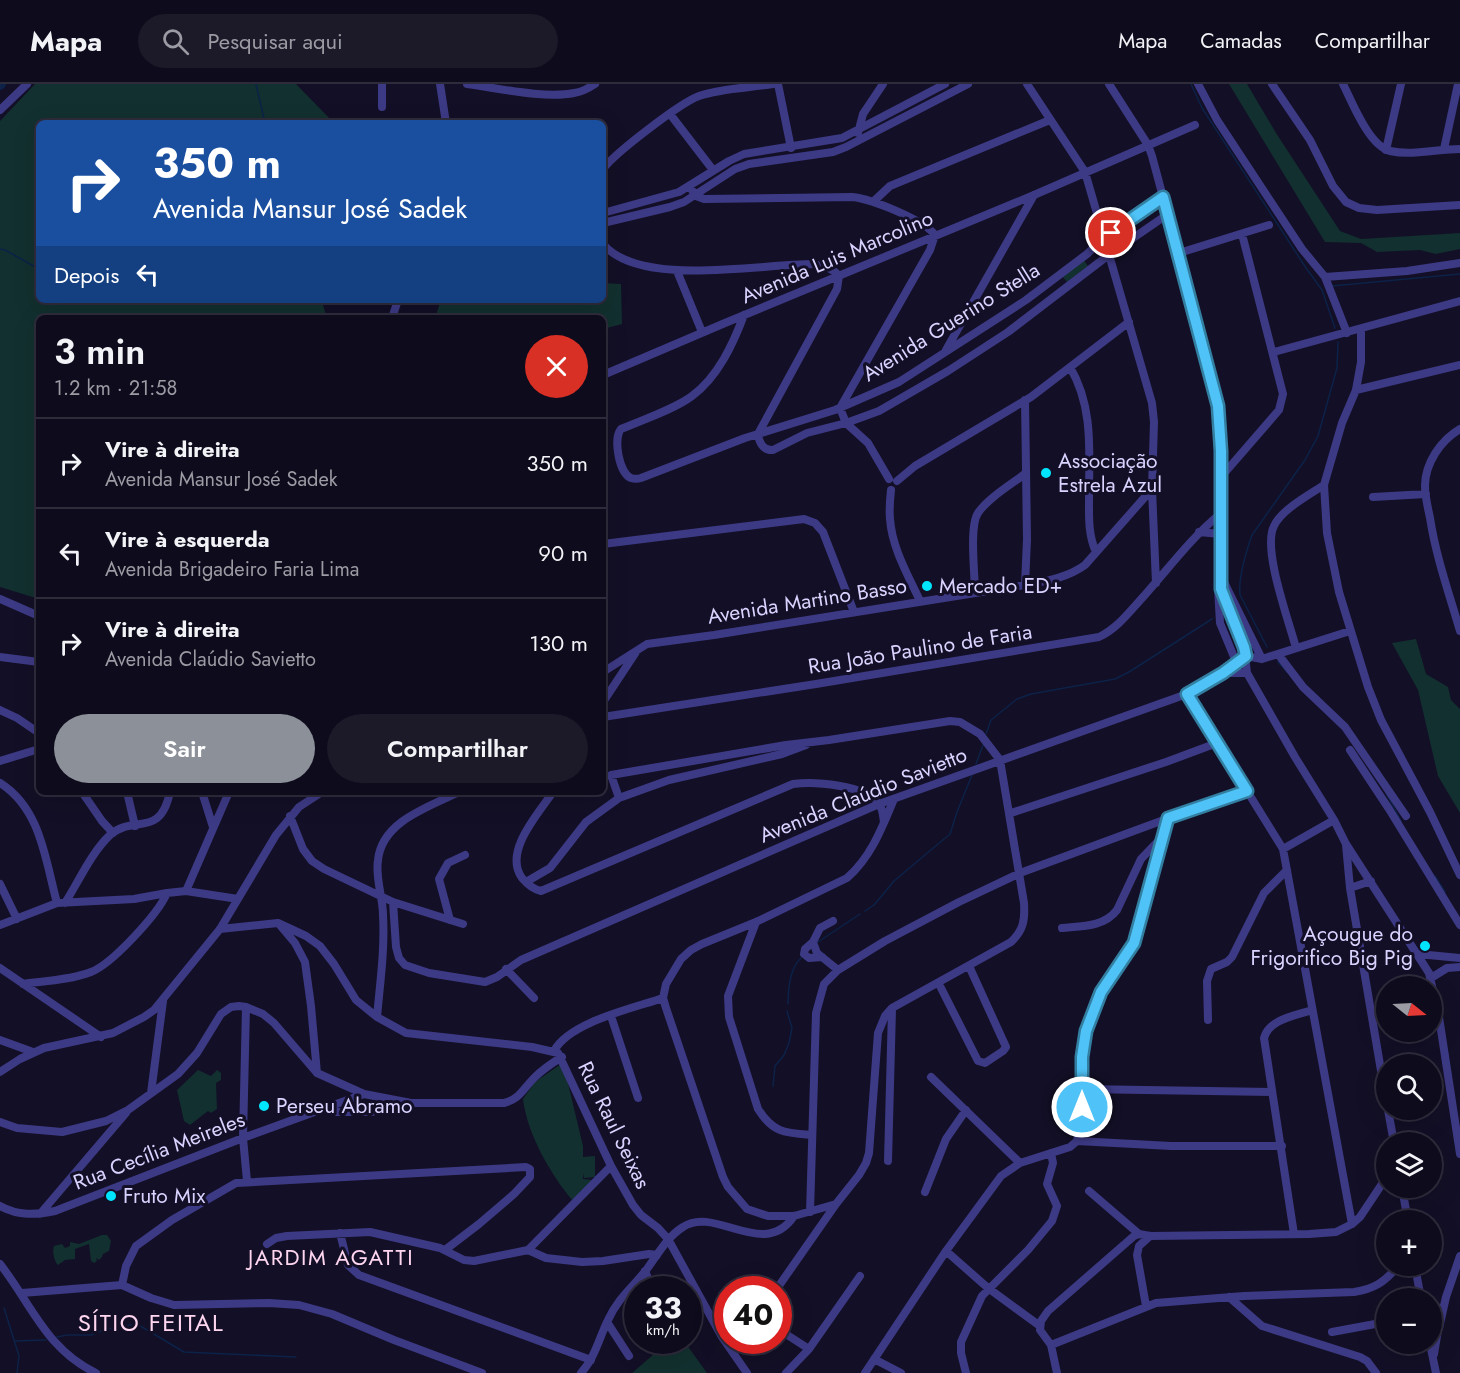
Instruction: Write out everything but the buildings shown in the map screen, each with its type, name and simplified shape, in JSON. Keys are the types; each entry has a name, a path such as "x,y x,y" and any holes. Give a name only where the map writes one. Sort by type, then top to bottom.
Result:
{"street":[{"path":"0,110 27,84"},
{"path":"382,84 382,107"},
{"path":"440,84 446,120"},
{"path":"467,84 572,94 584,91 596,84"},
{"path":"606,166 691,100 707,94 773,84"},
{"path":"778,84 791,148"},
{"path":"858,142 857,130 863,114 883,84"},
{"path":"606,212 666,197 744,154 842,138 945,84"},
{"path":"606,222 670,207 696,196 735,169 749,164 833,152 858,142 968,84"},
{"path":"1027,84 1085,172 1152,403 1155,422 1152,489 1156,583"},
{"path":"1109,84 1148,146 1179,253 1218,406 1221,477 1220,575 1224,599 1244,647 1246,673 1346,844 1430,976"},
{"path":"1198,84 1217,120 1302,249 1325,277 1347,333"},
{"path":"1272,84 1305,133 1334,186 1346,202 1359,208 1377,210 1460,205"},
{"path":"1343,84 1367,129 1386,150 1406,152 1460,149"},
{"path":"1386,150 1401,84"},
{"path":"1444,149 1459,85"},
{"path":"670,114 713,170"},
{"path":"874,201 890,186 1050,120"},
{"name":"Avenida Luis Marcolino","path":"606,374 1034,195 1195,125"},
{"path":"689,186 696,196 713,200 852,197 874,201 926,226 935,235 930,250 840,408 846,423 868,443 897,487 891,490 892,532 903,566 920,601"},
{"path":"944,353 1034,195"},
{"name":"Avenida Guerino Stella","path":"1163,197 1105,237 1087,254 1026,300 898,382 840,408 758,434 760,443 769,450 807,433 846,423 879,411 969,358 1008,332 1110,254 1168,214"},
{"path":"1179,253 1269,225"},
{"path":"1221,477 1279,410 1282,402 1282,386 1274,352 1242,234"},
{"path":"606,247 618,257 636,265 677,271 813,264 826,266 839,276 837,289 758,434 641,478 631,478 626,474 617,449 616,437 621,429 687,399 701,389 732,345 744,315"},
{"path":"1325,277 1407,271 1460,263"},
{"path":"677,271 702,332"},
{"path":"1274,352 1460,301"},
{"path":"893,480 1025,400 1129,322"},
{"path":"1361,329 1361,362 1356,390 1347,407 1324,485 1327,533 1339,592 1368,687 1381,720 1430,812 1460,875"},
{"path":"1356,390 1460,365"},
{"path":"1070,367 1083,391 1089,426 1089,519 1091,540 1096,552"},
{"path":"1025,400 1025,585"},
{"path":"1460,429 1446,440 1435,454 1425,485 1439,561 1460,631"},
{"path":"975,593 973,530 977,514 1026,473"},
{"path":"1296,648 1272,558 1270,541 1274,525 1279,518 1324,485"},
{"name":"Avenida Martino Basso","path":"640,647 656,642 1061,578 1076,572 1152,489"},
{"path":"1373,497 1426,494"},
{"name":"Rua João Paulino de Faria","path":"606,717 1093,639 1108,633 1123,620 1199,532 1220,514"},
{"path":"606,544 804,519 815,523 823,532 854,612"},
{"path":"1199,532 1220,534"},
{"path":"1154,553 1166,571"},
{"path":"1220,575 1263,659"},
{"path":"1220,575 1217,593 1220,623 1237,663"},
{"path":"0,599 36,615"},
{"path":"1246,656 1263,659 1350,631"},
{"path":"606,670 640,647"},
{"path":"606,698 640,647"},
{"path":"1278,654 1303,687 1345,727 1406,816"},
{"name":"Avenida Claúdio Savietto","path":"393,902 396,947 399,958 405,964 429,973 478,982 491,980 521,960 879,804 1187,694 1223,673 1246,656"},
{"path":"0,657 36,662"},
{"path":"1223,673 1246,673"},
{"path":"1187,694 1284,849 1352,1224"},
{"path":"0,710 17,717 36,731"},
{"path":"619,798 606,776 786,745 950,721 960,722 980,734 1000,760 1011,813 1024,903 1022,930 1011,942 939,984 892,1008 885,1016 878,1033 869,1153 866,1163 786,1276"},
{"path":"526,882 550,868 586,822 619,798 669,780 783,754 812,743"},
{"path":"1011,813 1217,743"},
{"path":"0,761 36,750"},
{"path":"1350,750 1460,925"},
{"path":"551,795 523,837 516,855 516,866 526,882 535,890 546,890 793,784 816,782 833,784 866,795 879,804 883,812 884,823"},
{"path":"0,783 17,796 30,811 61,903"},
{"path":"810,1212 818,1000 824,984 838,970 885,941 1020,873 1247,791"},
{"path":"84,795 102,821 114,832"},
{"path":"128,795 135,826"},
{"path":"61,903 93,857 114,832 158,818 164,812 169,795"},
{"path":"203,795 213,827"},
{"path":"186,891 228,795"},
{"path":"0,1072 33,1052 113,1034 144,1017 164,1000 220,929 276,835 290,816 317,795"},
{"path":"377,1017 384,936 377,861 383,843 405,819 453,795"},
{"path":"836,1204 794,1216 768,1216 747,1209 728,1187 700,1112 663,998 668,980 681,959 691,951 847,878 868,854 894,799"},
{"path":"290,816 303,849 312,861 381,897 463,924"},
{"path":"865,1373 988,1191 1009,1168 1070,1147 1077,1141 1081,1125 1082,1057 1090,1021 1101,992 1134,943 1168,818"},
{"path":"1284,849 1334,820"},
{"path":"1062,928 1098,924 1112,917 1141,859 1165,834"},
{"path":"1346,844 1350,888 1378,1054"},
{"path":"450,920 439,879 443,867 465,855"},
{"path":"1208,1020 1207,981 1211,969 1227,962 1232,957 1264,893 1287,870"},
{"path":"1350,888 1371,881"},
{"path":"0,884 17,919"},
{"path":"0,925 61,903 134,899 186,891 238,899"},
{"path":"23,984 82,974 98,968 154,914 167,893"},
{"path":"833,921 820,928 813,942 815,949 822,957 838,970"},
{"path":"756,922 728,996 729,1017 758,1109 765,1120 780,1131 812,1135"},
{"path":"220,929 278,923 306,936 320,946 356,1000 396,1029 414,1035 558,1054"},
{"path":"278,923 295,943 305,962 312,1006 317,1073"},
{"path":"1418,954 1460,958"},
{"path":"939,984 978,1061 985,1063 1006,1047 969,966"},
{"path":"0,968 100,1037"},
{"path":"1434,976 1447,968 1460,968"},
{"path":"506,969 534,998"},
{"path":"0,1122 17,1128 62,1132 106,1121 128,1110 178,1074 187,1065 222,1014 231,1007 246,1007 263,1014 274,1023 317,1073 364,1094 411,1103 504,1103 517,1099 535,1076 558,1054 564,1037 586,1025 663,998"},
{"path":"151,1093 164,1000"},
{"path":"246,1007 243,1138 247,1181"},
{"path":"888,1161 892,1008"},
{"path":"1294,1234 1282,1146 1263,1045 1265,1033 1273,1023 1312,1010"},
{"path":"611,1016 638,1098"},
{"path":"1442,1037 1460,1154"},
{"path":"0,1040 33,1052"},
{"name":"Rua Raul Seixas","path":"558,1054 610,1166 636,1210 668,1239 722,1337 747,1373"},
{"path":"931,1077 1020,1163"},
{"path":"1082,1089 1272,1092"},
{"name":"Rua Cecília Meireles","path":"0,1206 22,1214 40,1214 68,1206 364,1094"},
{"path":"326,1108 334,1112 372,1112"},
{"path":"40,1214 128,1110"},
{"path":"925,1192 946,1139 966,1110"},
{"path":"1077,1141 1171,1146 1282,1146"},
{"path":"966,1373 961,1342 976,1308 988,1288 1004,1275 1052,1221 1057,1206 1047,1184 1053,1162 1051,1153"},
{"path":"267,1244 276,1238 287,1236 370,1232 445,1250 464,1260 474,1262 528,1250 610,1166"},
{"path":"122,1285 126,1266 136,1246 171,1220 237,1183 526,1167 530,1170 531,1177 488,1217 445,1250"},
{"path":"1089,1191 1139,1234 1150,1236 1336,1232 1352,1224 1368,1207 1376,1194"},
{"path":"581,1373 591,1360 607,1322 622,1296 645,1271 668,1239 682,1227 696,1222 771,1234 782,1230 794,1216"},
{"path":"340,1233 348,1265 359,1275 591,1360"},
{"path":"1057,1373 1051,1345 1042,1336 1040,1326 1048,1311 1129,1239 1139,1234"},
{"path":"1146,1306 1137,1255 1139,1246 1150,1236"},
{"path":"528,1250 546,1258 582,1262 648,1254 657,1255"},
{"path":"946,1251 988,1288 1040,1326"},
{"path":"1442,1308 1460,1256"},
{"path":"0,1264 54,1343 69,1357 96,1373"},
{"path":"645,1271 647,1276"},
{"path":"786,1373 809,1349 860,1276"},
{"path":"1051,1345 1146,1306 1169,1301 1354,1292 1381,1284 1389,1276"},
{"path":"22,1293 122,1285 174,1305 269,1303 316,1309 482,1373"},
{"path":"1244,1296 1251,1315"},
{"path":"1229,1297 1262,1326 1360,1357 1367,1360 1376,1373"},
{"path":"607,1322 629,1356"},
{"path":"1332,1332 1376,1324"},
{"path":"792,1338 809,1349"},
{"path":"1434,1354 1436,1373"},
{"path":"874,1359 901,1373"}],"green space":[{"path":"35,84 296,84 331,120 36,120 36,303 342,303 323,305 326,315 36,315 36,598 0,587 0,121"},
{"path":"1229,84 1247,84 1340,231 1361,239 1460,233 1460,249 1436,254 1420,250 1377,252 1361,243 1325,242"},
{"path":"1083,259 1088,266 1067,282 1061,275"},
{"path":"606,283 621,284 622,324 606,328 606,315 436,315 440,303 606,303"},
{"path":"1416,639 1426,674 1448,687 1451,700 1460,709 1460,813 1438,776 1418,690 1392,643"},
{"path":"561,1064 567,1079 583,1146 583,1157 595,1156 595,1177 584,1178 583,1173 583,1179 593,1180 573,1201 556,1179 541,1153 529,1126 523,1099 535,1082"},
{"path":"198,1070 211,1076 217,1070 221,1073 221,1080 216,1083 217,1109 211,1113 208,1111 190,1125 184,1121 177,1090"},
{"path":"363,1101 373,1108 372,1111 342,1111 341,1107"},
{"path":"107,1235 111,1241 109,1251 99,1260 96,1258 97,1261 94,1263 91,1261 89,1244 75,1249 75,1259 65,1260 58,1265 54,1259 54,1246 62,1244 65,1248 70,1246 70,1242 79,1244"},
{"path":"654,1354 693,1354 707,1373 632,1373"}],"waterway":[{"path":"256,84 264,120"},
{"path":"1191,84 1202,108 1322,290 1335,328"},
{"path":"0,249 36,267"},
{"path":"1332,286 1460,274"},
{"path":"1267,647 1240,595 1243,564 1252,535 1305,460 1318,436 1337,368 1338,342"},
{"path":"986,734 991,720 1017,699 1031,694 1115,679 1212,619"},
{"path":"1278,662 1287,672"},
{"path":"976,764 983,745"},
{"path":"865,911 874,905 894,881 950,834 972,775"},
{"path":"1386,793 1401,821"},
{"path":"1435,876 1445,892"},
{"path":"818,942 860,914"},
{"path":"788,1004 792,973 801,958"},
{"path":"773,1086 775,1066 784,1055 792,1028 787,1011"},
{"path":"4,1308 19,1356 17,1373"},
{"path":"57,1337 91,1335 107,1329 137,1324 184,1352 296,1357"},
{"path":"14,1341 46,1340"}],"place":[{"name":"Associação Estrela Azul","path":"1046,473"},
{"name":"Mercado ED+","path":"927,586"},
{"name":"Açougue do Frigorifico Big Pig","path":"1425,946"},
{"name":"Perseu Abramo","path":"264,1106"},
{"name":"Fruto Mix","path":"111,1196"}],"district":[{"name":"JARDIM AGATTI","path":"331,1257"},
{"name":"SÍTIO FEITAL","path":"151,1322"}],"route":[{"path":"1082,1107 1082,1057 1086,1031 1101,992 1134,943 1168,818 1247,791 1187,694 1223,673 1246,656 1221,589 1221,451 1215,391 1163,197 1111,233"}]}
